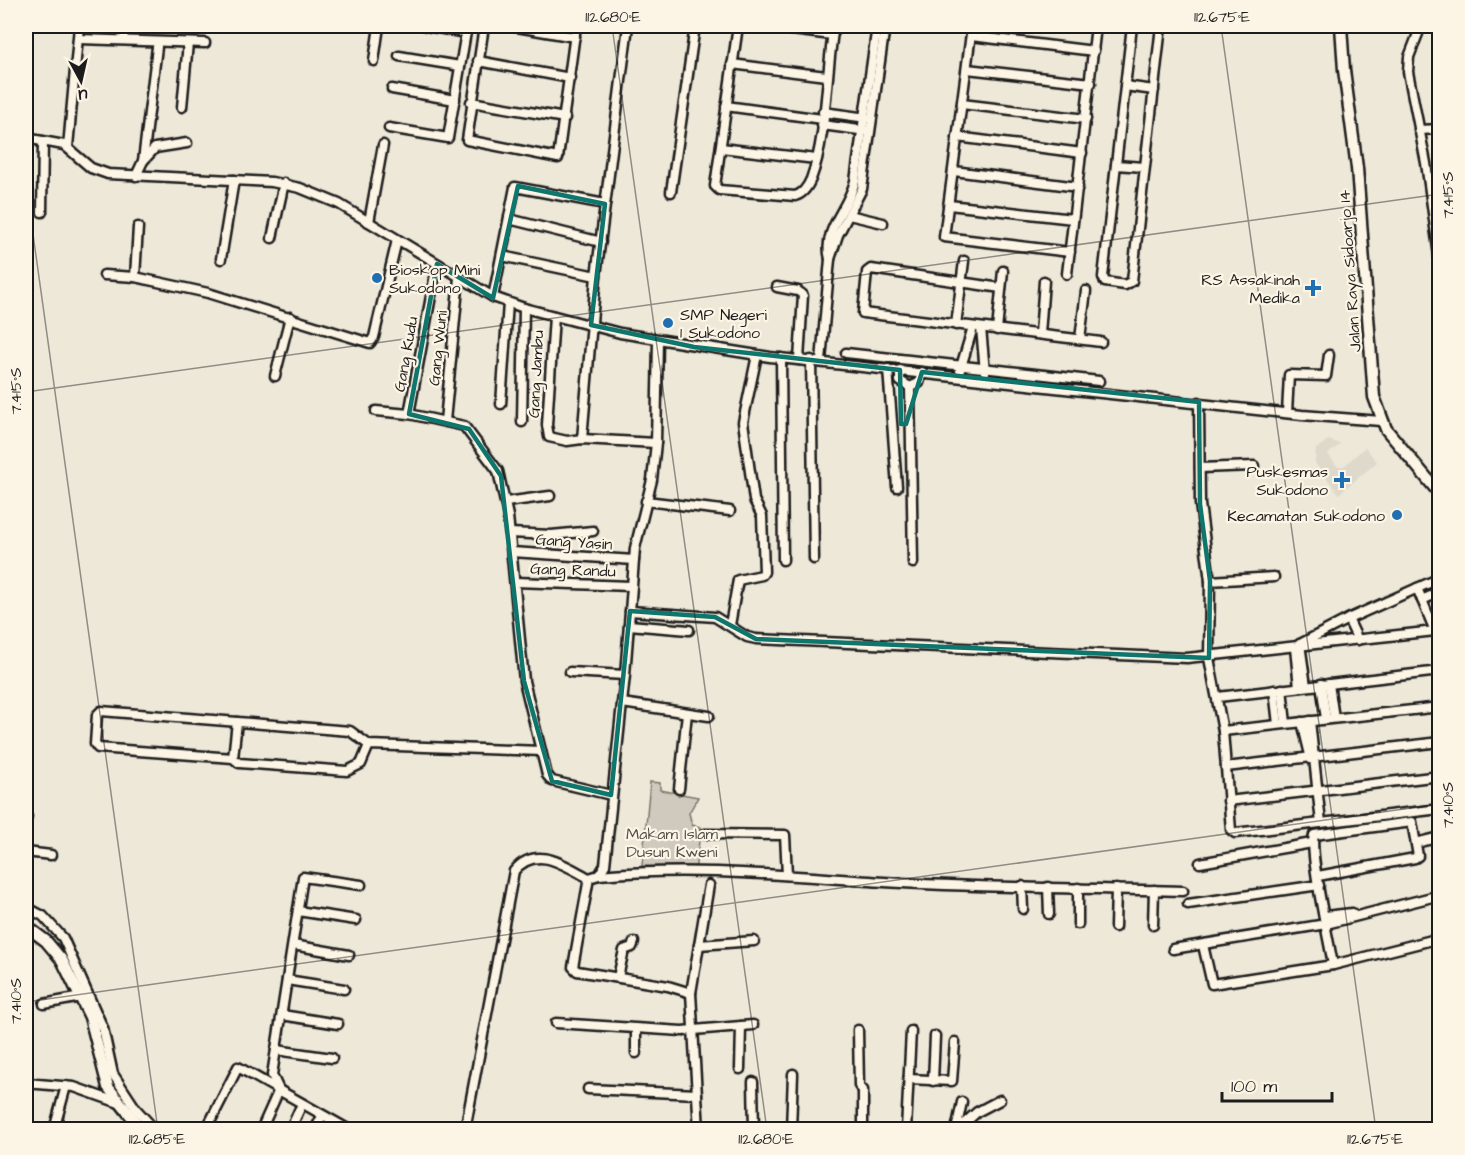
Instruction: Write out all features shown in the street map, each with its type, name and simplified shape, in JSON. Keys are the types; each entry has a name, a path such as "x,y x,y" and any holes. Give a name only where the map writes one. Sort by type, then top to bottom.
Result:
{"main road":[{"name":"Jalan Raya Sidoarjo 14","path":"1341,26 1344,70 1358,175 1372,383 1381,421 1440,494"},
{"path":"26,926 54,949 81,996 104,1050 104,1077 119,1103 142,1130"}],"street":[{"path":"63,145 79,26"},
{"path":"374,61 379,26"},
{"path":"389,128 448,138 466,29 426,26"},
{"path":"484,26 466,138 468,141 558,158 576,26"},
{"path":"511,26 575,37"},
{"path":"628,26 596,276 582,439 656,443"},
{"path":"671,192 695,26"},
{"path":"738,26 715,186 719,190 799,195 810,182 816,159 834,26"},
{"path":"760,26 832,35"},
{"path":"868,118 877,26"},
{"path":"821,361 830,259 829,233 862,189 866,130 885,26"},
{"path":"972,26 944,235 946,238 1070,252"},
{"path":"1067,274 1096,26"},
{"path":"1132,26 1103,277 1105,282 1125,285 1132,281 1161,26"},
{"path":"1421,26 1408,65 1440,263"},
{"path":"971,36 1094,51"},
{"path":"79,39 205,43"},
{"path":"182,107 188,43"},
{"path":"136,176 143,161 158,47"},
{"path":"399,56 460,66"},
{"path":"478,61 570,78"},
{"path":"732,64 826,76"},
{"path":"967,69 1091,83"},
{"path":"1125,86 1154,90"},
{"path":"393,89 455,100"},
{"path":"471,102 565,118"},
{"path":"962,105 1086,119"},
{"path":"726,106 822,118 868,118"},
{"path":"822,118 866,130"},
{"path":"1419,130 1440,129"},
{"path":"957,137 1082,153"},
{"path":"26,138 63,145 91,168 100,172 136,176 284,183 339,204 493,297 554,316 658,340 781,358 1287,413 1381,421"},
{"path":"42,212 43,141"},
{"path":"143,161 155,148 187,143"},
{"path":"369,222 383,145"},
{"path":"721,148 816,159"},
{"path":"1116,165 1144,167"},
{"path":"954,171 1078,187"},
{"path":"221,259 234,180"},
{"path":"272,238 284,183"},
{"path":"493,297 514,189 518,186 605,204"},
{"path":"830,259 853,202"},
{"path":"949,205 1073,219"},
{"path":"849,215 883,223"},
{"path":"509,219 600,242"},
{"path":"135,277 138,227"},
{"path":"104,275 135,277 217,295 290,316 367,343 373,342 397,240"},
{"path":"502,256 596,276"},
{"path":"956,325 964,261"},
{"name":"Gang Kudu","path":"410,414 437,264"},
{"path":"1001,288 871,269 867,272 863,314 1101,342"},
{"path":"996,330 1003,271"},
{"name":"Gang Wuni","path":"445,421 459,278"},
{"path":"1040,334 1044,281"},
{"path":"777,287 798,291 803,295 799,360"},
{"path":"1080,339 1086,291"},
{"path":"501,404 508,303"},
{"path":"522,422 524,308"},
{"path":"276,376 290,316"},
{"name":"Gang Jambu","path":"554,316 548,434 551,438 559,440 582,439"},
{"path":"958,376 977,327"},
{"path":"977,327 985,379"},
{"path":"598,875 604,865 625,675 634,560 656,443 658,340"},
{"path":"846,354 1099,381"},
{"path":"730,625 738,580 762,575 764,572 762,516 754,500 743,422 757,355"},
{"path":"1287,413 1289,375 1326,376 1329,355"},
{"path":"781,358 783,560"},
{"path":"811,360 814,559"},
{"path":"888,369 897,487"},
{"path":"900,370 900,381 910,387"},
{"path":"910,387 919,383 922,372"},
{"path":"910,387 913,563"},
{"path":"1199,402 1200,504 1210,581 1209,658 1223,731 1231,830 1235,833 1440,810"},
{"path":"376,411 410,414 445,421 469,429 498,471 506,502 510,533 524,681 547,775 552,781 611,795"},
{"path":"1200,468 1254,466"},
{"path":"506,502 550,496"},
{"path":"646,501 730,511"},
{"path":"510,533 548,535 593,531"},
{"name":"Gang Yasin","path":"512,552 634,560"},
{"path":"1210,581 1274,577"},
{"path":"1299,646 1348,619 1435,580 1437,593 1422,600"},
{"name":"Gang Randu","path":"515,582 631,586"},
{"path":"630,611 716,617 747,637 756,639 1209,658 1437,631 1417,588"},
{"path":"1348,619 1358,640"},
{"path":"629,625 689,630"},
{"path":"1299,646 1302,686"},
{"path":"1218,697 1440,671"},
{"path":"570,672 625,675"},
{"path":"1325,684 1330,718"},
{"path":"1278,690 1282,724"},
{"path":"622,703 709,716"},
{"path":"1223,731 1440,707"},
{"path":"369,745 361,764 347,771 239,763 233,758 98,748 95,744 97,715 101,711 350,731 369,745 541,751"},
{"path":"680,789 687,713"},
{"path":"1306,721 1322,823"},
{"path":"233,758 237,722"},
{"path":"1226,767 1440,742"},
{"path":"1228,801 1440,776"},
{"path":"1188,904 1318,881 1413,859 1418,856 1412,823 1408,820 1314,836 1312,843 1318,881 1326,920 1333,965"},
{"path":"705,834 785,835 787,875"},
{"path":"1416,843 1440,837"},
{"path":"1200,863 1312,843"},
{"path":"26,852 51,855"},
{"path":"465,1130 514,872 532,858 544,857 589,878 598,875 646,872 787,875 886,882 1183,891"},
{"path":"261,1130 279,1090 272,1075 303,877 361,885"},
{"path":"589,878 573,968 578,971 691,993"},
{"path":"699,1130 691,993 709,885"},
{"path":"1022,886 1023,909"},
{"path":"1048,887 1049,914"},
{"path":"1078,888 1078,924"},
{"path":"1115,927 1116,889"},
{"path":"1154,890 1154,925"},
{"path":"1173,949 1380,910 1440,895"},
{"path":"26,908 43,916 63,938 103,1028 104,1050 111,1071 144,1119 155,1130"},
{"path":"298,911 356,920"},
{"path":"1203,945 1212,984 1333,965 1440,938"},
{"path":"699,945 754,941"},
{"path":"618,977 624,950 632,947 634,942"},
{"path":"292,945 349,955"},
{"path":"287,980 344,989"},
{"path":"44,1004 81,996"},
{"path":"282,1015 338,1024"},
{"path":"555,1023 694,1031 753,1025"},
{"path":"740,1069 741,1026"},
{"path":"636,1029 636,1053"},
{"path":"858,1029 859,1086 863,1090 862,1130"},
{"path":"906,1130 911,1031"},
{"path":"933,1081 935,1036"},
{"path":"908,1079 952,1081 955,1042"},
{"path":"276,1050 332,1058"},
{"path":"206,1130 237,1068 240,1067 346,1128"},
{"path":"791,1130 793,1074"},
{"path":"753,1082 754,1130"},
{"path":"26,1083 66,1086 106,1096 119,1103"},
{"path":"54,1130 66,1086"},
{"path":"588,1089 697,1094"},
{"path":"956,1130 976,1112 1000,1100"},
{"path":"956,1130 962,1102"},
{"path":"290,1130 302,1104"},
{"path":"315,1130 322,1116"}],"highlighted area":[{"path":"518,186 605,204 591,325 694,347 900,370 901,424 906,424 922,372 1199,402 1200,504 1210,581 1209,658 756,639 715,617 630,611 611,795 552,781 524,681 501,476 469,429 409,414 437,264 493,298"}],"shaded area":[{"name":"Puskesmas Sukodono","path":"1328,440 1341,444 1328,454 1337,466 1344,466 1365,447 1377,462 1339,494 1315,463 1316,449"}],"green space":[{"name":"Makam Islam Dusun Kweni","path":"650,782 660,783 660,790 698,797 689,813 692,825 701,827 695,871 642,866"}],"place":[{"name":"Bioskop Mini Sukodono","path":"377,278"},
{"name":"RS Assakinah Medika","path":"1313,288"},
{"name":"SMP Negeri 1 Sukodono","path":"668,323"},
{"name":"Puskesmas Sukodono","path":"1342,480"},
{"name":"Kecamatan Sukodono","path":"1397,515"}]}
